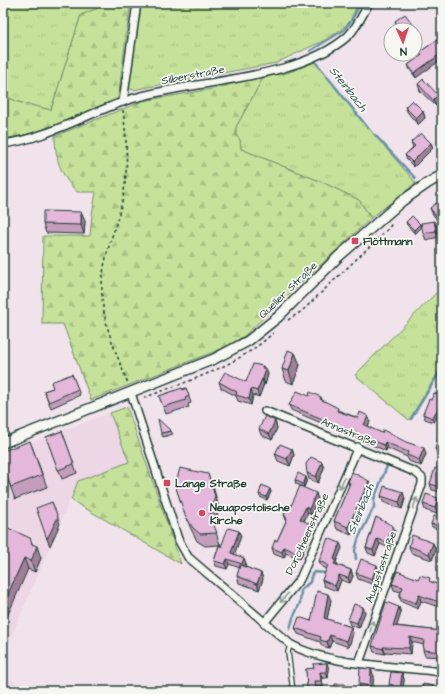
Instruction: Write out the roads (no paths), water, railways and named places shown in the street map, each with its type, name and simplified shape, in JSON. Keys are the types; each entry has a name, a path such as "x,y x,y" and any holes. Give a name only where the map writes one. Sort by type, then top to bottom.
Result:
{"street":[{"path":"123,102 136,3"},
{"name":"Silberstraße","path":"3,144 24,141 123,102 254,74 303,61 327,49 349,35 369,3"},
{"name":"Queller Straße","path":"3,443 214,359 248,341 278,317 344,252 402,201 442,175"},
{"path":"131,393 182,548 188,557 264,623 290,644 304,652 359,663 442,672"},
{"name":"Annastraße","path":"265,411 358,447 415,472 422,478"},
{"name":"Dorotheenstraße","path":"264,623 300,579 358,447"},
{"name":"Augustastraße","path":"359,663 422,484 422,478"}],"lane":[{"path":"290,644 288,652 293,691"}],"waterway":[{"name":"Steinbach","path":"310,51 344,30 351,21 359,3"},
{"name":"Steinbach","path":"314,60 368,128"},
{"name":"Steinbach","path":"375,135 415,178"},
{"name":"Steinbach","path":"411,419 442,368"},
{"name":"Steinbach","path":"356,559 355,550 359,537 374,507 374,499 387,466"},
{"name":"Steinbach","path":"290,629 300,603 301,590 310,582 312,574 315,572 325,573"}],"place":[{"name":"Flöttmann","path":"355,241"},
{"name":"Lange Straße","path":"167,483"},
{"name":"Neuapostolische Kirche","path":"202,513"}]}
